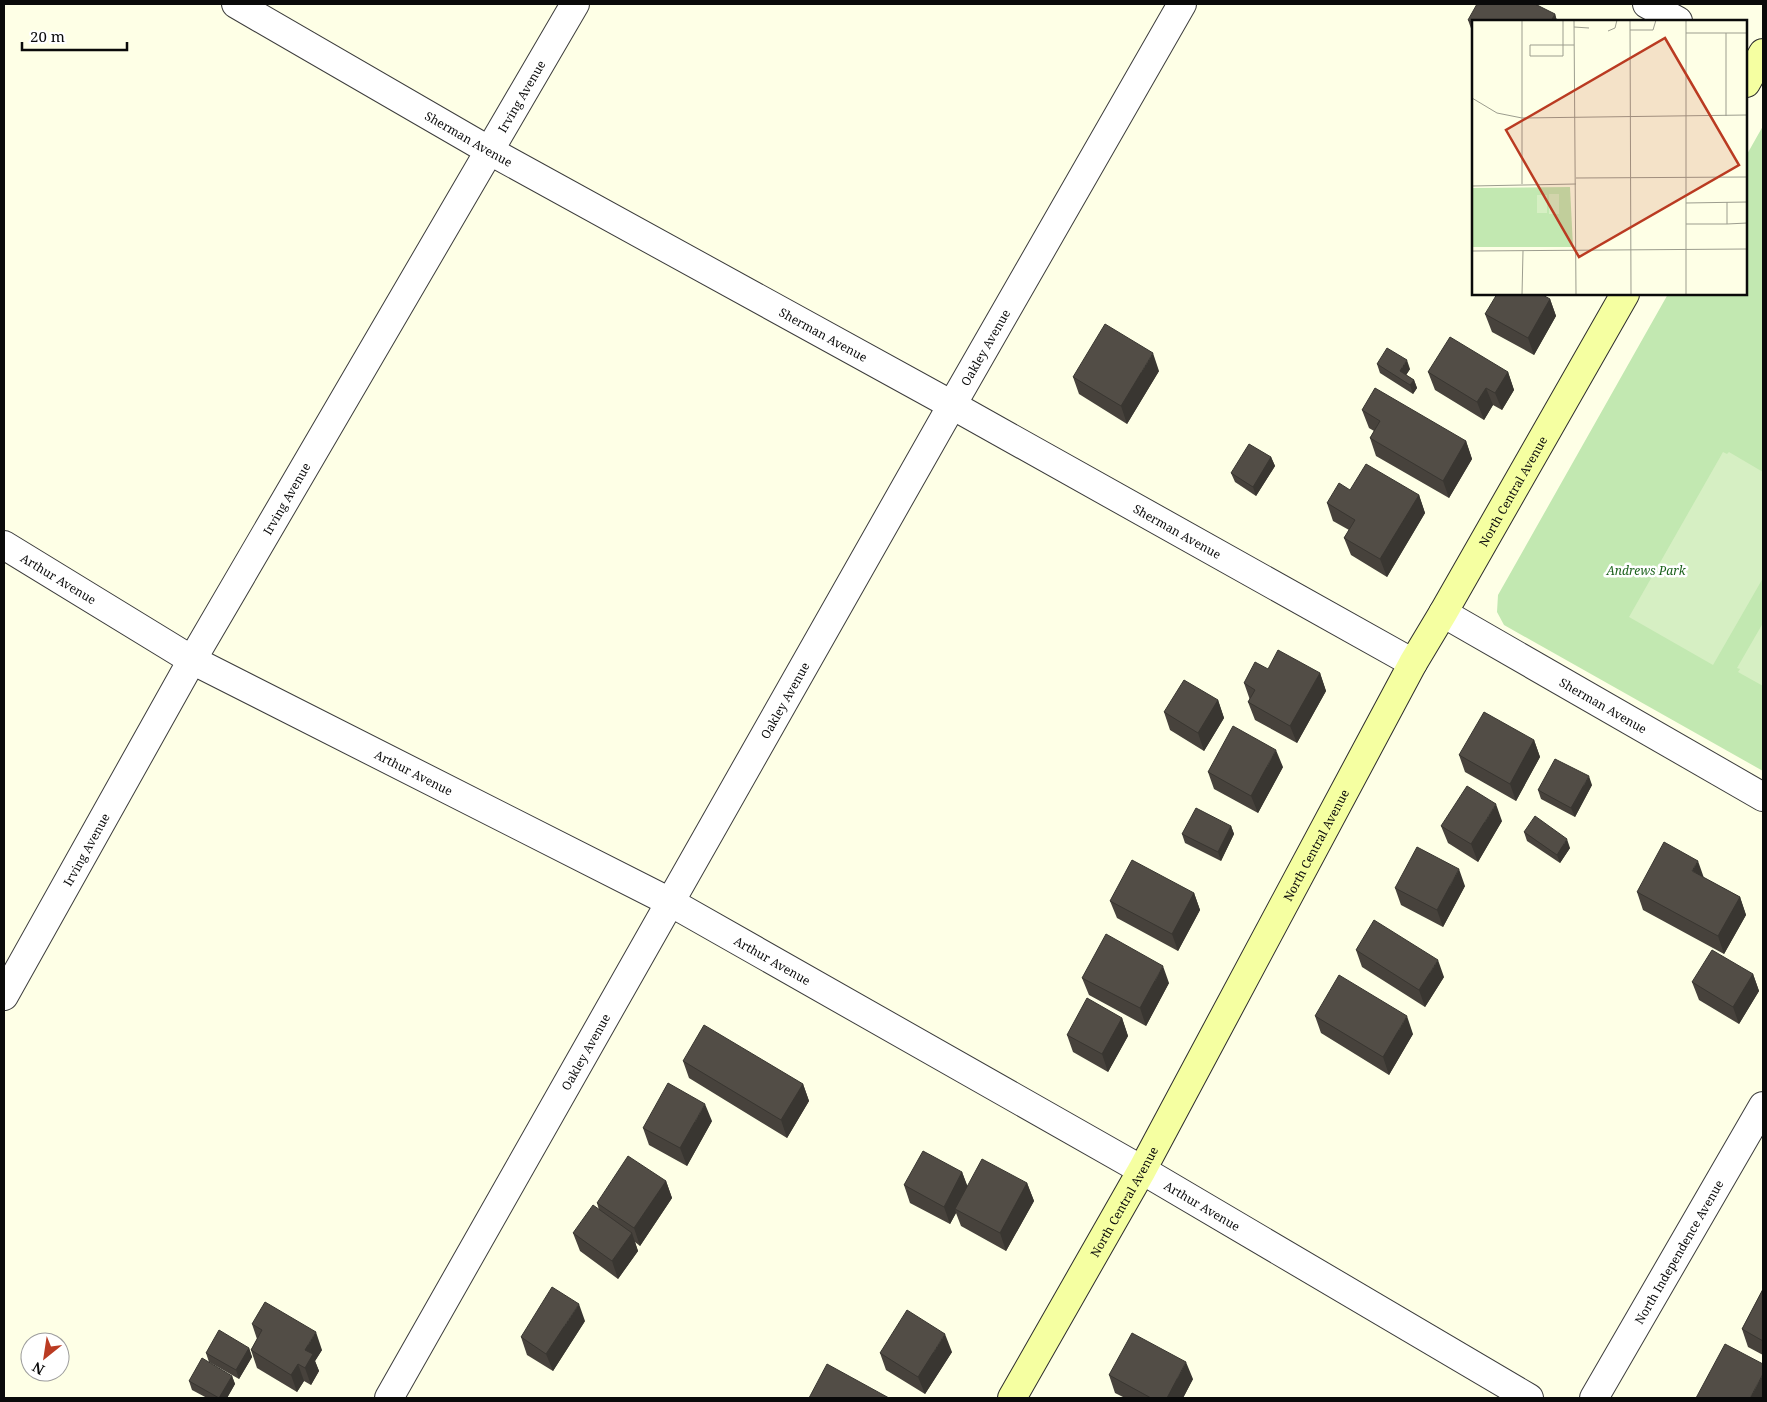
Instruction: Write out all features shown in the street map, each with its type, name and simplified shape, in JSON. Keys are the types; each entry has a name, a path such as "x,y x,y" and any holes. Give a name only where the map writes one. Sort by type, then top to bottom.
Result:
{"main road":[{"name":"North Central Avenue","path":"1012,1398 1142,1170 1413,663 1625,295"}],"street":[{"name":"Sherman Avenue","path":"236,4 490,151 952,405 1413,663"},
{"name":"Irving Avenue","path":"4,996 192,660 575,4"},
{"name":"Oakley Avenue","path":"389,1398 952,405 1182,4"},
{"path":"1646,4 1676,20"},
{"name":"Arthur Avenue","path":"4,545 192,660 670,902 1142,1170 1529,1398"},
{"name":"Sherman Avenue","path":"1443,613 1763,798"},
{"name":"North Independence Avenue","path":"1594,1398 1763,1106"}],"green space":[{"name":"Andrews Park","path":"1763,126 1763,771 1504,625 1497,612 1498,595 1667,295 1747,295 1747,154"},
{"path":"1723,452 1727,454 1729,452 1763,472 1763,578 1713,665 1629,617"},
{"path":"1763,623 1763,686 1738,672 1740,669 1737,668"}],"building":[{"path":"1477,4 1535,4 1555,14 1552,20 1472,20 1472,22 1468,20"},
{"path":"1496,295 1543,295 1550,299 1528,338 1485,314"},
{"path":"1105,324 1153,353 1121,406 1073,377"},
{"path":"1450,337 1508,372 1495,393 1486,388 1477,402 1428,372"},
{"path":"1387,348 1407,360 1400,371 1414,380 1410,385 1377,364"},
{"path":"1375,388 1466,441 1443,481 1370,438 1380,421 1362,410"},
{"path":"1249,444 1271,457 1253,487 1231,473"},
{"path":"1366,464 1419,495 1380,559 1344,538 1355,520 1327,503 1339,483 1350,490"},
{"path":"1278,650 1320,673 1290,726 1248,702 1255,690 1244,683 1255,662 1268,669"},
{"path":"1184,680 1218,700 1198,733 1164,712"},
{"path":"1484,712 1534,740 1510,784 1459,755"},
{"path":"1233,726 1276,750 1251,796 1208,772"},
{"path":"1555,759 1589,776 1571,808 1538,790"},
{"path":"1467,786 1496,804 1471,844 1441,826"},
{"path":"1196,808 1231,826 1218,852 1182,834"},
{"path":"1535,816 1567,839 1557,855 1524,832"},
{"path":"1664,842 1698,861 1692,871 1740,897 1718,936 1637,892"},
{"path":"1417,847 1459,869 1437,910 1395,888"},
{"path":"1132,860 1194,893 1172,934 1110,901"},
{"path":"1374,920 1438,960 1419,990 1356,950"},
{"path":"1106,934 1163,966 1140,1008 1082,978"},
{"path":"1712,950 1753,974 1733,1007 1692,982"},
{"path":"1339,975 1407,1016 1383,1057 1315,1016"},
{"path":"1087,998 1122,1018 1102,1054 1067,1035"},
{"path":"704,1025 803,1084 781,1120 683,1061"},
{"path":"668,1083 705,1104 680,1148 643,1128"},
{"path":"923,1151 962,1172 944,1207 904,1185"},
{"path":"628,1156 666,1181 634,1228 597,1203"},
{"path":"982,1159 1027,1183 1000,1233 955,1209"},
{"path":"593,1205 632,1233 612,1261 573,1233"},
{"path":"552,1287 579,1304 546,1354 521,1337"},
{"path":"1763,1289 1763,1341 1742,1329"},
{"path":"265,1302 316,1332 305,1350 313,1354 305,1368 298,1364 291,1375 251,1350 262,1330 252,1324"},
{"path":"907,1310 945,1334 918,1377 880,1353"},
{"path":"219,1330 249,1348 236,1370 206,1353"},
{"path":"1132,1333 1186,1362 1167,1398 1151,1398 1109,1375"},
{"path":"1725,1344 1763,1364 1763,1374 1750,1398 1696,1398"},
{"path":"202,1358 232,1376 219,1398 189,1381"},
{"path":"827,1364 889,1398 809,1398"}]}
